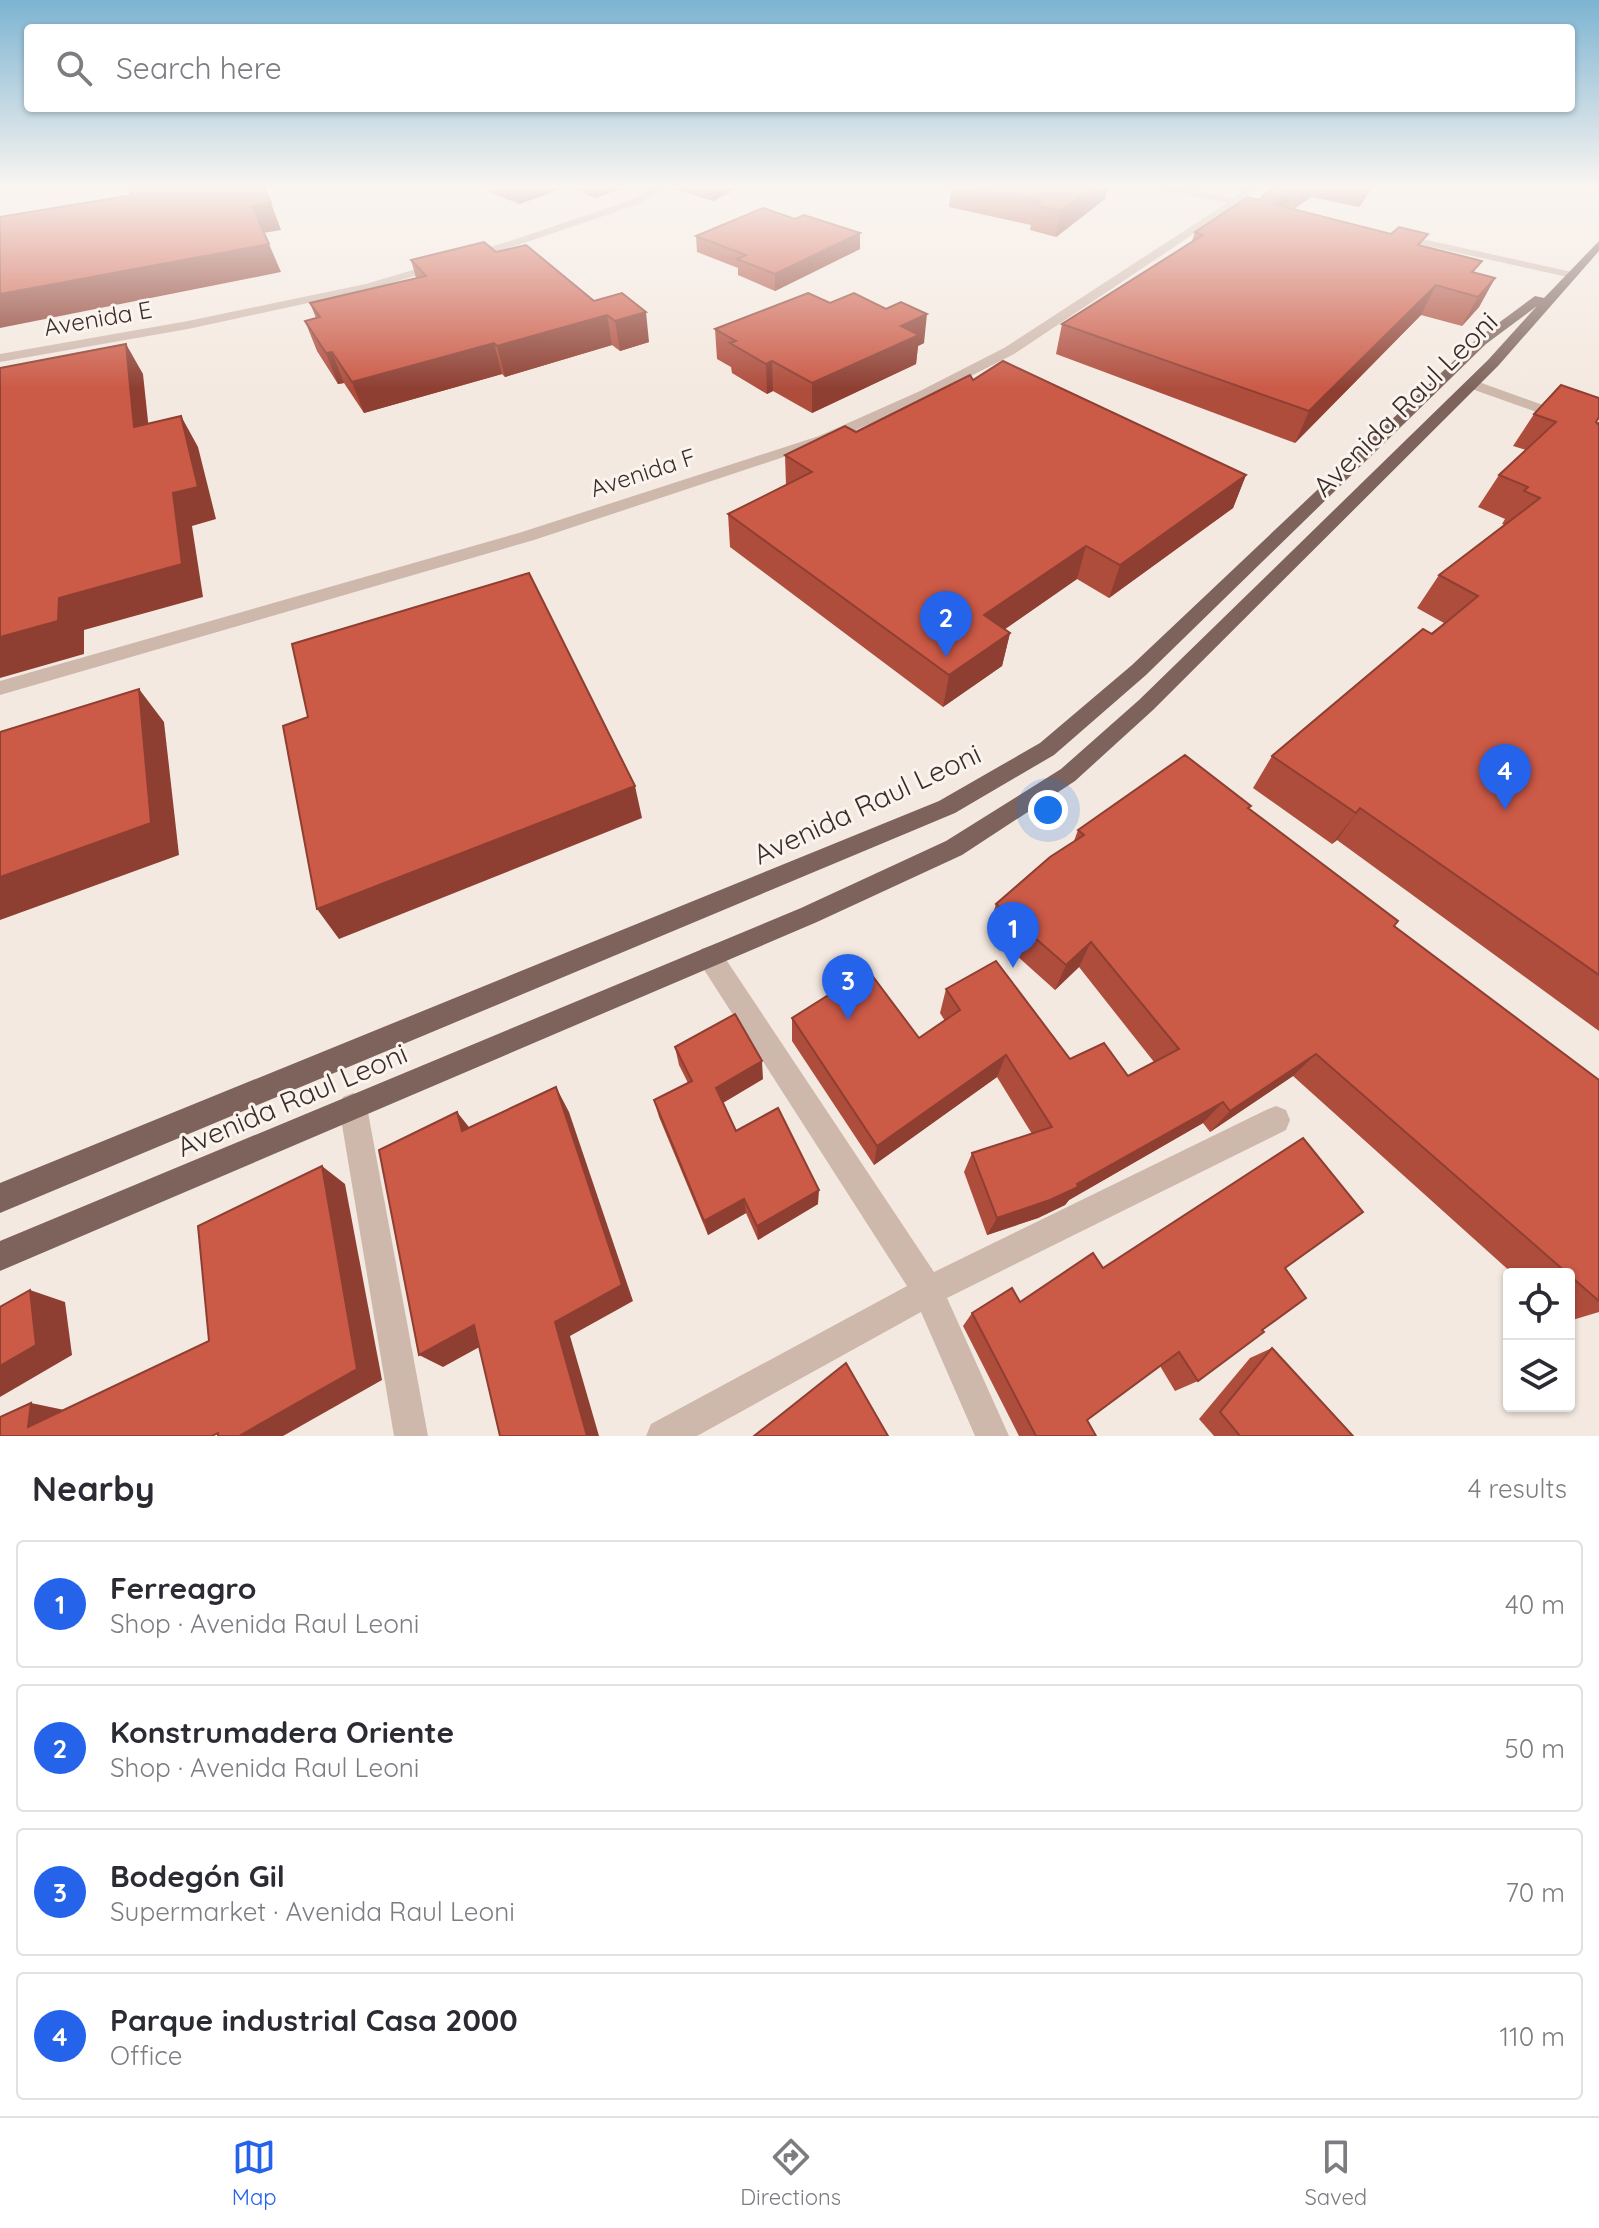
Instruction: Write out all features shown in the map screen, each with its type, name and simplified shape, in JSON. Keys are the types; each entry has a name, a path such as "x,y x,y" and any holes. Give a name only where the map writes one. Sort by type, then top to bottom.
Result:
{"main road":[{"path":"1572,275 1589,255"},
{"name":"Avenida Raul Leoni","path":"0,1256 710,957 954,848 1068,775 1146,705 1471,384 1572,275"},
{"name":"Avenida Raul Leoni","path":"0,1198 947,807 1047,749 1139,670 1482,341 1572,275"}],"street":[{"name":"Avenida E","path":"0,358 188,325 368,287 474,255"},
{"name":"Avenida F","path":"0,688 528,536 824,439 925,394 1009,351 1157,255"},
{"path":"1480,255 1572,275"},
{"path":"1471,384 1599,430"},
{"path":"710,957 928,1291 992,1436"},
{"path":"353,1107 411,1436"},
{"path":"663,1436 928,1291 1276,1120"}],"building":[{"path":"0,255 210,255 0,294"},
{"path":"431,255 538,255 594,301 622,293 646,312 615,321 607,315 352,382 332,352 326,353 305,321 320,317 310,303 426,276 411,260"},
{"path":"746,255 814,255 775,274 737,259"},
{"path":"1171,255 1458,255 1482,261 1472,272 1495,278 1478,297 1436,285 1309,411 1062,324"},
{"path":"808,293 830,303 854,293 886,309 901,302 927,314 901,326 919,335 812,383 772,361 766,364 730,343 736,341 715,329"},
{"path":"126,344 134,427 181,416 198,487 173,493 182,564 59,598 58,621 0,637 0,368"},
{"path":"1003,361 1246,475 1120,565 1086,546 984,615 1010,633 949,675 728,514 812,472 785,455 845,426 856,432 970,375 973,380"},
{"path":"1561,385 1599,398 1596,422 1599,423 1599,975 1360,808 1356,813 1272,756 1423,629 1432,634 1478,596 1439,575 1540,498 1524,491 1528,487 1499,475 1556,422 1534,414"},
{"path":"529,573 635,786 317,909 283,726 308,717 292,644"},
{"path":"139,689 151,823 0,877 0,732"},
{"path":"1185,755 1251,806 1248,808 1398,921 1394,926 1599,1080 1599,1301 1575,1280 1575,1268 1561,1268 1316,1054 1230,1111 1223,1102 1077,1184 1078,1187 997,1218 972,1153 1052,1127 1006,1055 877,1146 792,1018 868,970 919,1038 960,1010 946,989 996,961 1070,1059 1104,1043 1128,1076 1179,1049 1091,942 1066,965 996,904 1050,857 1084,835 1078,830"},
{"path":"735,1014 762,1061 716,1088 736,1131 778,1108 819,1190 757,1226 744,1199 704,1221 654,1100 692,1081 675,1047"},
{"path":"556,1087 622,1285 555,1322 587,1436 500,1436 474,1325 419,1355 379,1150 457,1112 462,1131"},
{"path":"1303,1138 1363,1212 1285,1268 1306,1298 1198,1381 1179,1352 1087,1420 1096,1436 1036,1436 972,1313 1012,1288 1020,1302 1093,1253 1103,1268"},
{"path":"322,1166 357,1369 239,1436 218,1436 218,1433 212,1436 0,1436 0,1417 31,1403 28,1427 209,1341 198,1226"},
{"path":"30,1290 36,1345 0,1366 0,1307"},
{"path":"1272,1348 1353,1436 1240,1436 1220,1412"},
{"path":"846,1363 888,1436 754,1436"}],"place":[{"name":"Konstrumadera Oriente","path":"946,657"},
{"name":"Parque industrial Casa 2000","path":"1505,810"},
{"name":"Ferreagro","path":"1013,968"},
{"name":"Bodegón Gil","path":"848,1020"}]}
